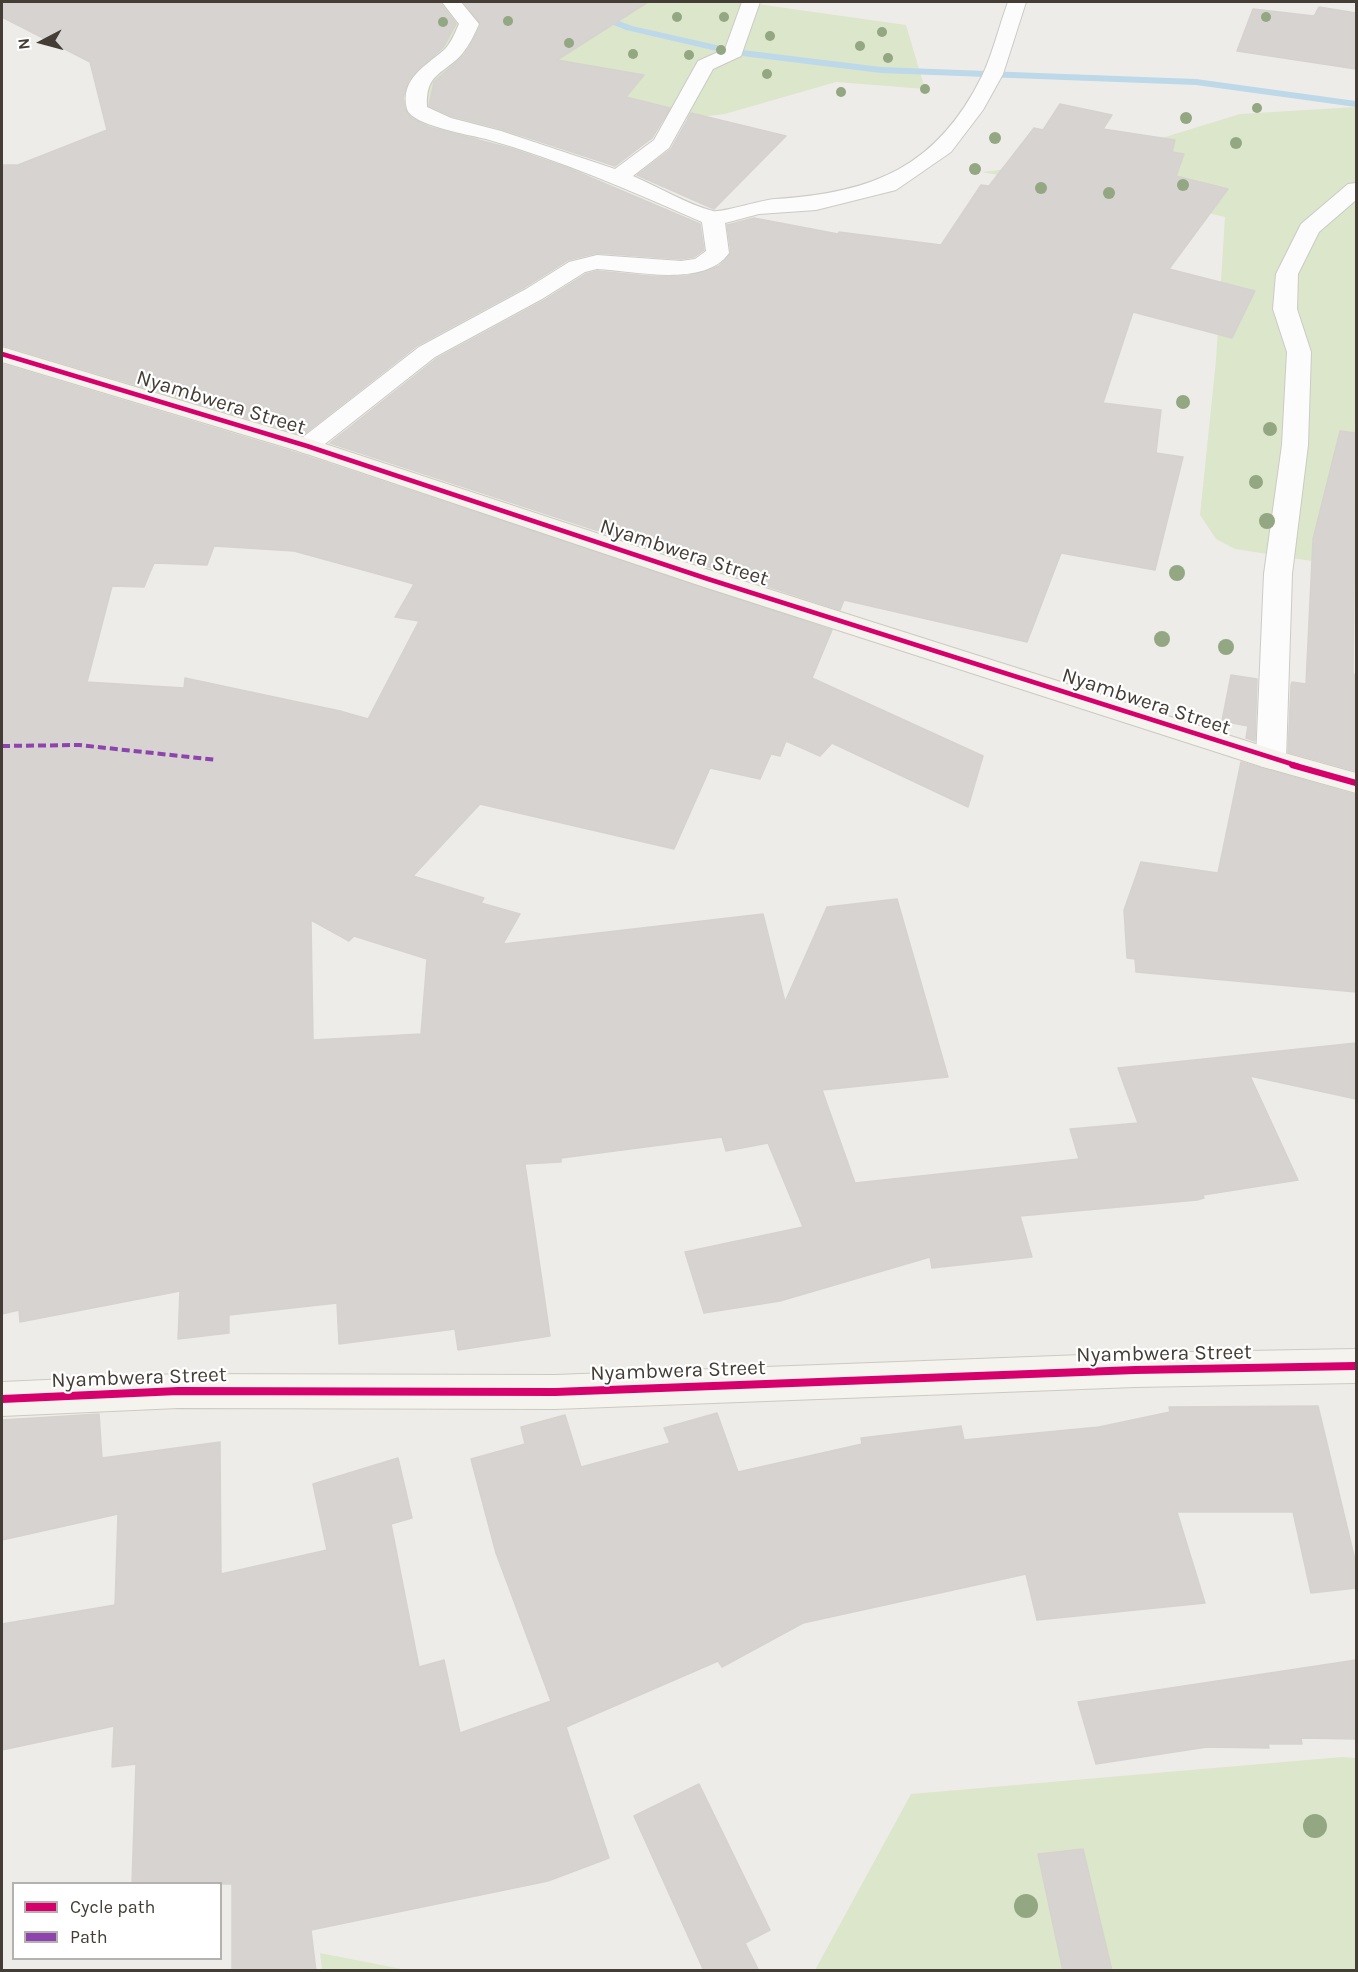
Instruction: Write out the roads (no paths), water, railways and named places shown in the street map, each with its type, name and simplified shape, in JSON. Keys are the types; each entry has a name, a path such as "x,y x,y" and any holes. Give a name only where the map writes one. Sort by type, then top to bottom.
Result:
{"street":[{"path":"451,2 469,24 461,42 421,77 415,92 417,110 444,123 494,135 618,177 713,219 758,207 816,203 888,185 944,148 973,110 993,74 1017,2"},
{"path":"618,177 662,144 705,65 734,52 751,2"},
{"path":"1271,759 1278,574 1295,445 1299,352 1285,309 1287,274 1309,229 1356,189"},
{"path":"307,446 427,352 534,294 577,267 597,262 681,268 702,265 718,253 713,219"},
{"name":"Nyambwera Street","path":"2,354 307,446 708,579 1271,759 1356,783"},
{"name":"Nyambwera Street","path":"2,1399 178,1391 555,1392 1135,1370 1356,1366"}],"waterway":[{"path":"562,2 629,28 734,52 881,70 1196,82 1356,104"}]}
